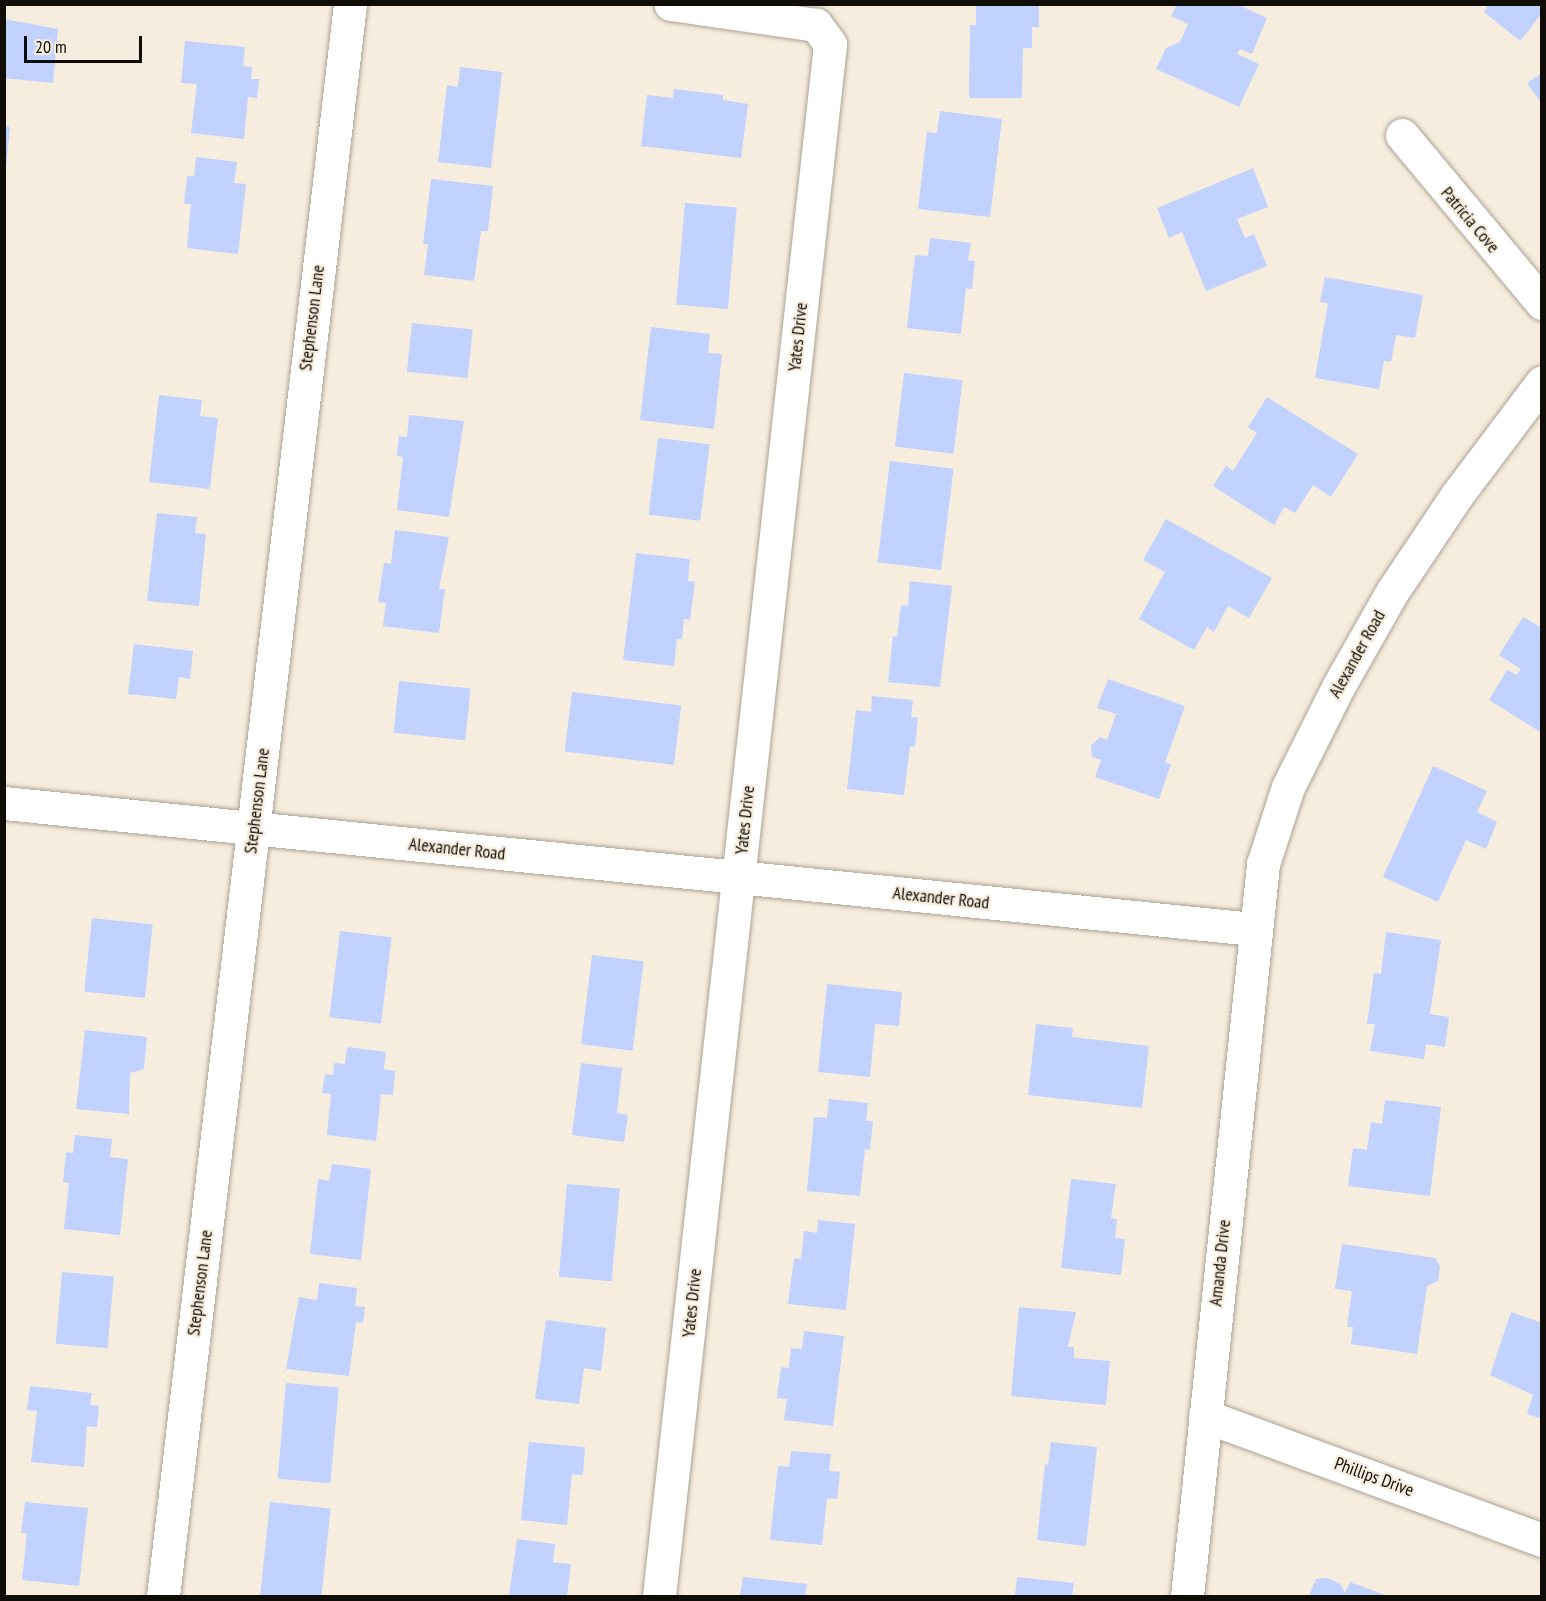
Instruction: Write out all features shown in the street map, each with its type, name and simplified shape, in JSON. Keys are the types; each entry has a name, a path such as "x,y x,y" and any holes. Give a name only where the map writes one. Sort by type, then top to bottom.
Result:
{"street":[{"name":"Stephenson Lane","path":"163,1596 350,4"},
{"name":"Yates Drive","path":"659,1596 830,44 816,26 671,4"},
{"name":"Patricia Cove","path":"1402,135 1542,303"},
{"name":"Alexander Road","path":"4,803 1254,929 1263,864 1288,787 1338,687 1392,592 1457,495 1542,382"},
{"name":"Amanda Drive","path":"1187,1596 1254,929"},
{"name":"Phillips Drive","path":"1205,1416 1542,1540"}],"building":[{"path":"976,4 1039,4 1039,27 1032,27 1032,48 1023,48 1022,98 969,98 970,25 976,25"},
{"path":"1177,4 1237,4 1267,18 1252,54 1240,49 1237,54 1259,64 1239,107 1156,69 1166,48 1180,42 1188,24 1171,16"},
{"path":"1489,4 1542,4 1542,13 1520,41 1484,12"},
{"path":"4,19 58,29 53,83 4,78"},
{"path":"185,41 245,47 243,66 252,67 251,79 259,79 257,98 248,97 244,139 191,133 197,84 181,83"},
{"path":"460,67 502,72 491,168 438,162 447,85 458,87"},
{"path":"1542,73 1542,104 1527,83"},
{"path":"674,89 723,95 723,100 748,104 741,158 641,146 647,95 673,98"},
{"path":"940,111 1002,119 990,217 918,209 927,132 937,133"},
{"path":"4,126 10,127 6,168 4,168"},
{"path":"196,157 237,162 234,183 246,184 238,254 187,248 191,204 184,204 187,176 194,176"},
{"path":"1253,168 1268,207 1237,219 1245,238 1254,234 1267,266 1206,291 1182,232 1169,238 1157,208"},
{"path":"431,179 493,186 488,231 481,231 474,281 424,275 428,244 423,244"},
{"path":"685,203 737,208 728,309 676,305"},
{"path":"930,238 971,243 968,260 975,261 972,289 966,288 961,334 907,328 915,255 928,256"},
{"path":"1325,277 1423,295 1415,338 1396,335 1391,362 1384,361 1379,389 1315,378 1328,303 1320,302"},
{"path":"412,323 473,329 468,378 407,372"},
{"path":"651,327 710,334 708,353 722,354 714,429 640,420"},
{"path":"904,373 963,380 954,454 895,446"},
{"path":"159,395 202,400 200,416 218,418 210,489 149,482"},
{"path":"1267,397 1358,454 1331,497 1313,485 1295,513 1284,507 1274,525 1213,486 1226,466 1233,471 1257,433 1248,427"},
{"path":"409,415 464,421 449,517 397,510 403,457 397,456 399,436 407,437"},
{"path":"658,438 710,444 700,521 649,514"},
{"path":"890,461 954,469 941,570 878,562"},
{"path":"157,513 197,517 195,533 206,534 199,606 147,601"},
{"path":"1166,519 1272,578 1249,618 1228,606 1214,632 1207,627 1194,650 1139,619 1165,572 1143,560"},
{"path":"395,530 449,537 439,589 445,589 439,633 383,626 386,603 378,602 384,563 391,564"},
{"path":"636,553 690,559 688,581 695,582 690,620 684,619 682,639 677,639 674,666 623,660"},
{"path":"910,581 952,586 940,687 888,682 893,636 897,637 901,605 908,606"},
{"path":"1523,617 1542,628 1542,733 1489,700 1507,670 1517,675 1521,669 1499,655"},
{"path":"134,644 193,651 190,679 179,677 176,699 128,694"},
{"path":"1108,679 1185,706 1165,763 1171,764 1159,799 1095,777 1101,760 1092,757 1091,746 1100,737 1107,740 1116,714 1097,708"},
{"path":"399,681 471,689 465,740 394,733"},
{"path":"572,692 681,705 674,765 565,752"},
{"path":"872,696 913,700 911,717 918,718 915,747 910,746 904,795 847,789 856,710 871,712"},
{"path":"1433,766 1487,791 1477,812 1497,822 1486,849 1466,840 1438,902 1383,877"},
{"path":"92,918 153,924 145,998 84,992"},
{"path":"340,931 392,937 381,1024 329,1017"},
{"path":"1386,932 1441,940 1430,1014 1449,1017 1445,1047 1426,1044 1424,1059 1370,1051 1375,1024 1367,1024 1374,973 1381,974"},
{"path":"592,955 644,961 633,1051 581,1044"},
{"path":"827,984 902,992 899,1026 875,1024 870,1077 818,1072"},
{"path":"1036,1024 1073,1028 1072,1037 1149,1046 1142,1108 1028,1095"},
{"path":"85,1030 147,1037 144,1069 130,1073 129,1114 76,1109"},
{"path":"347,1047 386,1052 384,1069 395,1071 393,1095 381,1094 376,1141 327,1135 331,1094 322,1093 325,1074 333,1075 334,1063 345,1064"},
{"path":"581,1063 622,1068 617,1113 628,1115 624,1142 572,1135"},
{"path":"829,1099 868,1103 866,1121 873,1121 870,1150 865,1149 860,1196 807,1191 814,1117 827,1118"},
{"path":"1385,1100 1441,1107 1430,1196 1348,1186 1353,1148 1367,1150 1371,1122 1382,1124"},
{"path":"75,1135 112,1139 110,1157 128,1159 120,1235 64,1229 69,1183 63,1182 66,1152 73,1153"},
{"path":"332,1164 371,1169 361,1260 310,1254 318,1179 329,1181"},
{"path":"1071,1179 1116,1184 1111,1218 1117,1219 1115,1238 1125,1239 1121,1275 1061,1268"},
{"path":"567,1184 620,1189 612,1281 559,1277"},
{"path":"818,1220 855,1224 846,1310 788,1304 794,1258 801,1259 804,1231 817,1233"},
{"path":"1342,1244 1435,1258 1440,1266 1438,1281 1427,1286 1417,1354 1351,1344 1353,1327 1347,1327 1352,1291 1335,1289"},
{"path":"62,1272 114,1277 108,1348 56,1344"},
{"path":"319,1283 357,1288 355,1306 365,1307 363,1323 356,1322 349,1376 286,1369 299,1297 317,1300"},
{"path":"1019,1307 1076,1312 1068,1347 1074,1347 1074,1358 1110,1361 1106,1405 1011,1396"},
{"path":"1511,1312 1542,1323 1542,1419 1527,1414 1533,1395 1490,1375"},
{"path":"546,1320 606,1328 601,1371 584,1368 579,1404 535,1399"},
{"path":"804,1331 844,1336 833,1426 784,1420 787,1399 777,1398 781,1367 789,1368 791,1348 802,1349"},
{"path":"286,1383 339,1388 330,1483 278,1479"},
{"path":"30,1386 92,1393 90,1405 99,1406 97,1427 87,1426 84,1467 31,1462 37,1411 27,1410"},
{"path":"529,1442 585,1447 583,1475 572,1474 567,1525 521,1520"},
{"path":"1051,1442 1097,1447 1086,1546 1037,1540 1045,1464 1048,1465"},
{"path":"791,1451 831,1454 829,1471 840,1472 837,1499 827,1498 822,1545 770,1540 778,1466 789,1467"},
{"path":"25,1502 88,1508 79,1586 22,1580 27,1533 21,1533"},
{"path":"270,1502 331,1508 321,1596 260,1596"},
{"path":"517,1539 555,1544 553,1562 571,1564 567,1596 509,1596"},
{"path":"743,1577 807,1584 805,1596 740,1596"},
{"path":"1017,1577 1074,1583 1072,1596 1015,1596"},
{"path":"1327,1578 1340,1584 1345,1593 1350,1582 1388,1596 1309,1596 1316,1579"}]}
